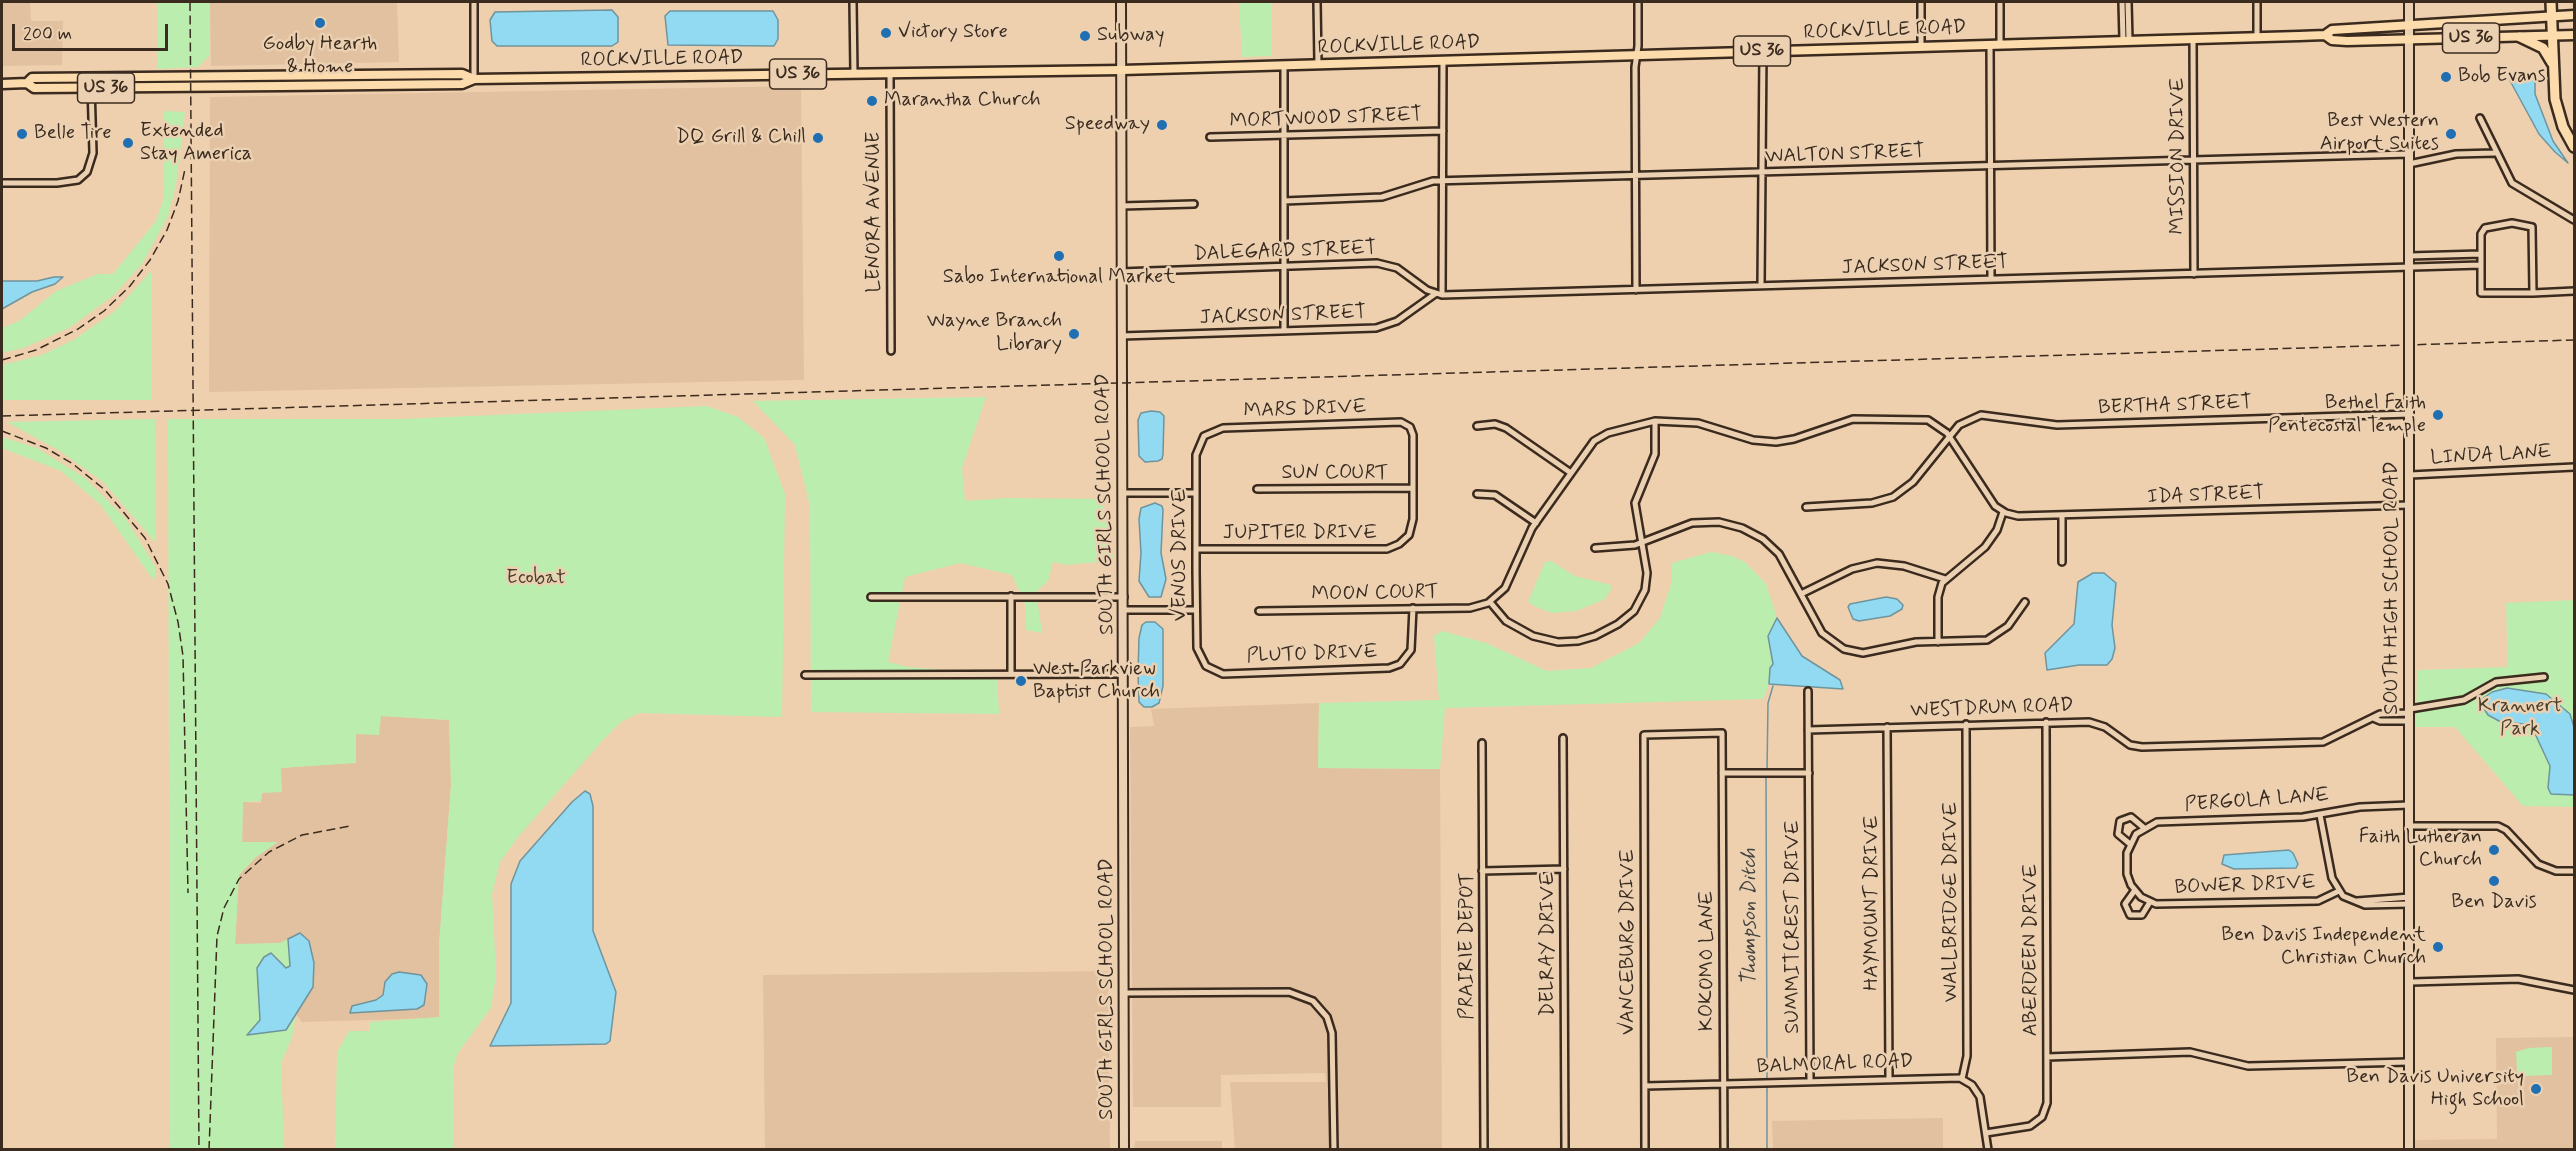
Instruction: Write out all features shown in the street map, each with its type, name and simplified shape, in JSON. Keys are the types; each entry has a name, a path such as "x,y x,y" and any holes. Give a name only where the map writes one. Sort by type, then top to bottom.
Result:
{"highway":[{"path":"2551,2 2555,99 2558,113 2574,147"},
{"name":"US 36","path":"2520,37 2543,48 2554,68"}],"main road":[{"name":"SOUTH GIRLS SCHOOL ROAD","path":"1121,2 1124,1149"},
{"name":"SOUTH HIGH SCHOOL ROAD","path":"2409,2 2411,982 2409,1149"},
{"name":"ROCKVILLE ROAD","path":"2,84 27,83 34,88 91,88 462,84 474,79 1122,70 2257,38 2325,35 2332,30 2574,15"},
{"name":"ROCKVILLE ROAD","path":"2325,35 2332,40 2574,35"},
{"name":"ROCKVILLE ROAD","path":"27,83 32,78 462,74 474,79"}],"street":[{"path":"474,2 474,79"},
{"path":"853,2 854,74"},
{"path":"1317,2 1318,64"},
{"path":"1636,290 1638,2"},
{"path":"1921,2 1921,47"},
{"path":"2000,2 2000,44"},
{"path":"2122,2 2126,40"},
{"path":"2126,40 2128,2"},
{"path":"2257,2 2257,38"},
{"name":"MISSION DRIVE","path":"2193,39 2194,274"},
{"path":"1990,45 1991,279"},
{"path":"1761,286 1763,51"},
{"path":"1442,296 1443,61"},
{"path":"1284,65 1284,331"},
{"name":"LENORA AVENUE","path":"890,73 891,351"},
{"path":"2,183 57,183 78,180 87,172 93,153 91,78"},
{"path":"2480,118 2514,185 2574,220"},
{"name":"MORTWOOD STREET","path":"1210,138 1443,130"},
{"path":"2409,164 2457,154 2496,153"},
{"name":"WALTON STREET","path":"1284,201 1382,197 1401,193 1423,182 1442,181 2409,154"},
{"path":"1120,206 1194,204"},
{"path":"2533,293 2530,225 2505,224 2485,228 2481,234 2481,293 2533,293 2574,291"},
{"path":"2409,256 2481,254"},
{"name":"DALEGARD STREET","path":"1120,272 1387,264 1442,296"},
{"name":"JACKSON STREET","path":"1442,296 2481,265"},
{"name":"JACKSON STREET","path":"1121,336 1383,327 1397,321 1435,294"},
{"name":"BERTHA STREET","path":"1806,507 1872,503 1893,497 1914,482 1949,436 1966,421 1984,415 2057,425 2410,414"},
{"path":"1655,422 1655,454 1634,506 1647,573 1640,601 1623,621 1595,636 1568,642 1542,639 1503,619 1490,602 1508,583 1520,552 1536,523 1600,436 1655,422 1698,423 1753,440 1776,442 1794,439 1853,419 1928,420 1940,425 1949,436 1992,502 2003,512 1997,530 1985,547 1945,579 1938,597 1938,642"},
{"name":"MARS DRIVE","path":"1204,436 1223,428 1398,422 1408,425 1413,435 1413,488"},
{"path":"1477,426 1495,424 1506,428 1571,473"},
{"name":"VENUS DRIVE","path":"1204,436 1196,453 1197,652 1202,662 1214,671"},
{"name":"LINDA LANE","path":"2410,475 2574,467"},
{"name":"SUN COURT","path":"1257,489 1413,488"},
{"name":"JUPITER DRIVE","path":"1196,549 1387,549 1403,541 1412,526 1413,488"},
{"path":"1124,493 1196,493"},
{"path":"1477,495 1495,495 1536,523"},
{"name":"IDA STREET","path":"2003,512 2018,516 2410,505"},
{"path":"2062,515 2062,562"},
{"path":"1595,548 1617,549 1642,543 1692,523 1719,522 1742,528 1763,539 1779,554 1820,629 1844,649 1870,653 1913,643 1976,642 1992,638 2008,626 2025,602"},
{"path":"1801,594 1846,572 1874,564 1904,566 1945,579"},
{"path":"1011,596 1011,674"},
{"path":"871,597 1124,597"},
{"name":"MOON COURT","path":"1259,611 1470,608 1490,602"},
{"name":"PLUTO DRIVE","path":"1214,671 1386,668 1397,665 1406,658 1413,642 1413,608"},
{"path":"1124,610 1196,610"},
{"path":"805,675 1124,674"},
{"name":"WESTDRUM ROAD","path":"1808,730 2094,722 2130,745 2142,747 2323,742 2373,718 2380,721 2464,700 2496,682 2544,677"},
{"path":"1722,773 1809,773 1808,691"},
{"name":"ABERDEEN DRIVE","path":"1986,1133 2028,1127 2042,1117 2047,1101 2046,722"},
{"name":"WALLBRIDGE DRIVE","path":"1962,1079 1967,1059 1966,724"},
{"name":"HAYMOUNT DRIVE","path":"1887,727 1888,1078"},
{"name":"VANCEBURG DRIVE","path":"1645,1149 1644,735 1722,733 1722,773"},
{"name":"DELRAY DRIVE","path":"1563,738 1565,1149"},
{"name":"PRAIRIE DEPOT","path":"1482,743 1484,1149"},
{"name":"KOKOMO LANE","path":"1722,773 1724,1149"},
{"name":"SUMMITCREST DRIVE","path":"1809,773 1810,1081"},
{"name":"PERGOLA LANE","path":"2130,844 2118,834 2117,827 2120,821 2131,817 2143,828 2162,822 2320,814 2360,807 2409,805"},
{"path":"2320,814 2331,875 2339,891 2365,905 2410,900"},
{"path":"2409,826 2498,826 2506,830 2538,864 2556,871 2574,871"},
{"path":"2130,844 2143,828"},
{"name":"BOWER DRIVE","path":"2130,844 2127,863 2128,878 2135,890 2150,902 2318,901 2339,891"},
{"path":"1482,871 1564,868"},
{"name":"BOWER DRIVE","path":"2135,890 2125,904 2130,915 2142,915 2150,902"},
{"path":"2411,982 2516,979 2574,990"},
{"path":"1124,993 1288,992 1307,998 1323,1011 1332,1033 1334,1149"},
{"path":"2047,1057 2190,1052 2250,1066 2409,1062"},
{"name":"BALMORAL ROAD","path":"1645,1086 1888,1078 1962,1079"},
{"path":"1962,1079 1972,1085 1980,1097 1988,1149"}],"shaded area":[{"path":"2,2 30,2 31,21 63,21 62,65 2,66"},
{"path":"210,2 397,2 399,62 211,66"},
{"path":"801,86 804,380 209,392 210,97"},
{"path":"1319,703 1318,768 1440,769 1442,1149 1235,1149 1230,1082 1326,1082 1325,1073 1221,1075 1221,1107 1133,1107 1130,727 1154,726 1151,709"},
{"path":"381,716 449,720 451,784 439,945 439,1018 302,1022 296,1014 313,987 314,963 300,934 280,943 235,945 239,875 255,858 277,842 242,843 243,802 261,803 261,793 281,768 356,762 356,734"},
{"path":"1108,971 1110,1149 765,1149 763,975"},
{"name":"Ben Davis University High School","path":"2574,1037 2574,1149 2413,1149 2413,1140 2497,1139 2496,1038"},
{"path":"1943,1118 1943,1149 1773,1149 1772,1121"},
{"path":"1135,1141 1222,1141 1222,1149 1134,1149"}],"green space":[{"path":"157,2 210,2 210,55 198,67 158,69"},
{"path":"1239,2 1272,2 1272,56 1242,57"},
{"path":"164,111 185,112 176,184 168,216 142,264 113,296 69,328 23,348 2,353 2,328 19,321 56,291 98,274 113,274 156,221 164,198"},
{"path":"152,270 152,400 2,400 2,365 42,355 75,339 115,311"},
{"path":"986,397 962,468 965,501 1006,498 1102,499 1114,560 1067,565 1053,562 1048,581 1036,592 1042,633 1026,630 1026,607 1012,575 960,563 905,577 888,662 908,667 997,674 999,714 811,712 810,506 795,445 753,401"},
{"name":"Ecobat","path":"707,406 738,417 764,438 785,494 782,717 639,713 621,722 603,740 518,837 500,862 492,894 496,975 491,1008 458,1053 454,1065 453,1149 335,1149 337,1052 349,1031 369,1031 369,1022 439,1017 439,945 451,784 449,720 381,716 379,735 356,734 356,763 281,768 282,792 262,793 261,801 243,802 242,842 278,842 255,858 239,875 235,944 280,943 288,939 291,966 286,968 277,957 264,957 257,966 260,1020 247,1034 286,1030 296,1014 292,1038 281,1063 284,1149 170,1149 168,419 400,419"},
{"path":"155,419 156,543 103,482 60,451 7,422"},
{"path":"2,437 37,448 85,478 126,519 156,568 154,581 100,504 61,471 2,448"},
{"path":"1711,552 1732,556 1745,562 1766,584 1777,618 1768,636 1773,664 1763,699 1445,708 1440,769 1318,768 1319,703 1439,700 1434,636 1442,631 1486,643 1547,671 1591,668 1639,643 1660,618 1672,581 1672,563"},
{"path":"1551,561 1575,576 1611,585 1611,589 1605,599 1576,611 1552,613 1536,607 1528,602 1545,562"},
{"name":"Krannert Park","path":"2574,600 2574,807 2523,806 2455,727 2416,727 2417,670 2508,667 2506,603"},
{"path":"2552,1047 2552,1075 2523,1076 2517,1071 2516,1052 2528,1048"}],"water":[{"path":"612,10 618,17 618,42 612,46 497,46 492,41 490,20 495,12"},
{"path":"670,11 773,11 778,20 778,39 774,46 668,45 665,16"},
{"path":"2514,72 2535,75 2535,94 2553,141 2568,163 2539,134 2508,77"},
{"path":"63,277 55,284 32,292 2,309 2,281 37,281"},
{"path":"1160,412 1164,416 1163,454 1162,459 1158,461 1145,462 1139,456 1138,420 1141,413"},
{"path":"1155,503 1162,506 1163,510 1161,553 1166,579 1161,597 1149,597 1139,581 1141,553 1139,519 1141,508"},
{"path":"2093,573 2104,573 2116,583 2112,625 2115,648 2112,659 2107,665 2079,665 2047,670 2045,653 2074,624 2078,582"},
{"path":"1886,597 1897,599 1903,605 1902,609 1890,616 1859,621 1853,619 1848,607 1850,604"},
{"path":"1777,618 1802,656 1840,680 1843,689 1769,684 1770,668 1773,664 1768,636"},
{"path":"1146,622 1155,622 1163,629 1163,686 1159,703 1152,707 1144,707 1139,702 1139,638 1142,625"},
{"path":"2507,688 2546,694 2570,714 2574,727 2574,795 2551,794 2548,788 2550,766 2531,725 2499,721 2488,715 2479,701 2492,692"},
{"path":"585,791 590,794 593,806 593,931 616,992 610,1041 606,1044 490,1046 511,1003 511,884 520,861 572,802"},
{"path":"2289,850 2298,864 2296,868 2234,869 2222,864 2224,855"},
{"path":"300,933 309,941 314,963 313,987 286,1030 247,1035 260,1020 257,968 264,957 271,953 286,968 290,966 288,939"},
{"path":"399,972 421,975 427,984 424,1005 417,1009 350,1013 352,1006 376,1000 383,995 385,982 392,974"}],"waterway":[{"name":"Thompson Ditch","path":"1767,771 1768,703 1773,686"},
{"name":"Thompson Ditch","path":"1766,776 1767,1080"},
{"name":"Thompson Ditch","path":"1767,1085 1767,1150"}],"railway":[{"path":"190,2 199,1150"},
{"path":"2,360 36,350 78,329 104,311 130,286 150,260 167,230 178,201 185,169"},
{"path":"2,416 2574,340"},
{"path":"2,431 46,448 73,464 105,490 145,538 168,584 178,622 183,656 188,893"},
{"path":"209,1150 217,936 224,908 239,879 269,852 302,835 350,826"}],"place":[{"name":"Godby Hearth & Home","path":"320,23"},
{"name":"Victory Store","path":"886,33"},
{"name":"Subway","path":"1085,36"},
{"name":"Bob Evans","path":"2446,77"},
{"name":"Marantha Church","path":"872,101"},
{"name":"Speedway","path":"1162,125"},
{"name":"Belle Tire","path":"22,134"},
{"name":"Best Western Airport Suites","path":"2451,134"},
{"name":"DQ Grill & Chill","path":"818,138"},
{"name":"Extended Stay America","path":"128,143"},
{"name":"Sabo International Market","path":"1059,256"},
{"name":"Wayne Branch Library","path":"1074,334"},
{"name":"Bethel Faith Pentecostal Temple","path":"2438,415"},
{"name":"West Parkview Baptist Church","path":"1021,681"},
{"name":"Faith Lutheran Church","path":"2494,850"},
{"name":"Ben Davis","path":"2494,881"},
{"name":"Ben Davis Independent Christian Church","path":"2438,947"},
{"name":"Ben Davis University High School","path":"2536,1089"}]}
